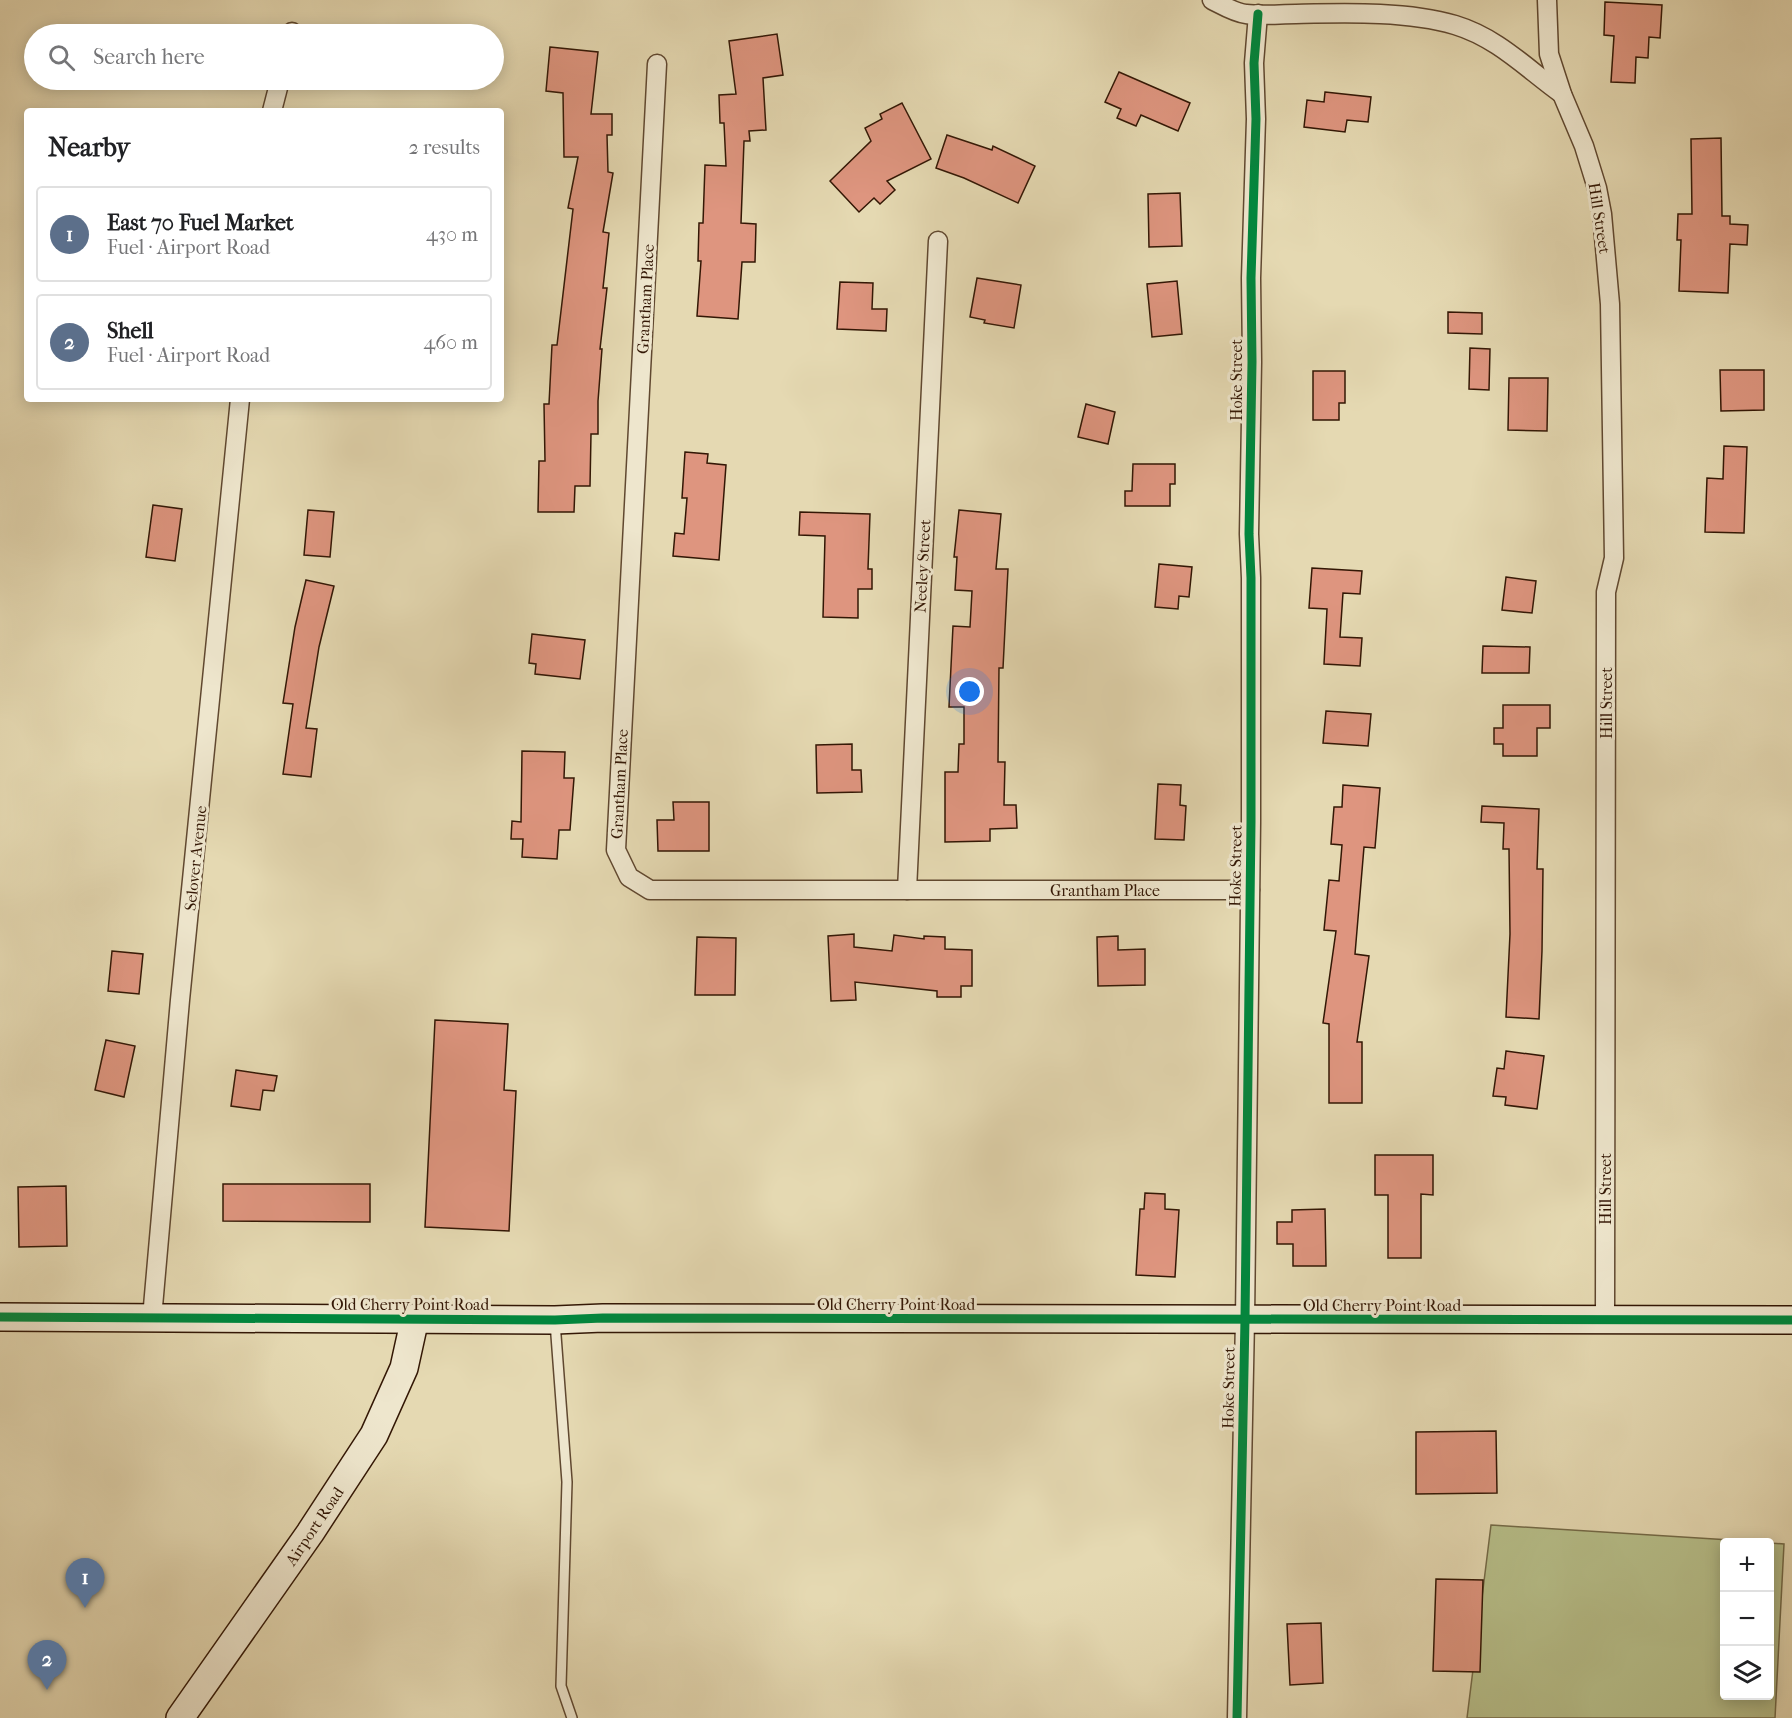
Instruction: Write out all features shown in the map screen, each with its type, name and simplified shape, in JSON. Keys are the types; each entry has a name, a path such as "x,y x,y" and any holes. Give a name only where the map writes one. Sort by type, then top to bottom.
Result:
{"street":[{"path":"1212,0 1244,14 1382,15 1453,24 1475,32 1510,53 1562,94"},
{"name":"Hill Street","path":"1547,0 1549,54 1562,94 1584,146 1597,188 1602,214 1610,304 1614,558 1606,592 1605,1320"},
{"name":"Hoke Street","path":"1237,1718 1250,890 1251,278 1256,131 1254,63 1258,14"},
{"name":"Grantham Place","path":"657,64 616,850 629,878 650,890 1250,890"},
{"path":"273,108 277,90"},
{"name":"Neeley Street","path":"907,890 938,241"},
{"name":"Selover Avenue","path":"152,1318 180,1000 206,760 240,402"},
{"name":"Old Cherry Point Road","path":"0,1317 555,1320 603,1318 1792,1320"},
{"name":"Airport Road","path":"180,1718 310,1533 374,1436 404,1368 415,1318"}],"lane":[{"path":"555,1320 567,1482 561,1686 572,1718"}],"green space":[{"path":"1491,1525 1720,1539 1720,1700 1774,1700 1774,1543 1784,1544 1775,1718 1467,1718"}],"building":[{"path":"1605,2 1662,5 1660,38 1649,37 1648,58 1636,57 1635,83 1611,82 1614,36 1604,35"},
{"path":"777,34 783,75 763,78 766,130 749,131 750,141 744,141 741,223 756,224 755,262 742,262 738,319 697,316 701,261 698,261 699,223 703,223 705,165 726,166 724,123 720,123 719,95 736,94 729,41"},
{"path":"550,47 598,52 591,114 612,114 612,135 607,135 608,172 613,173 603,232 609,233 603,288 607,288 600,349 602,349 598,434 591,434 590,486 575,486 574,512 538,512 539,461 545,461 544,404 549,404 552,345 557,345 573,209 568,208 578,157 564,157 563,93 546,91"},
{"path":"1119,72 1190,103 1178,131 1141,115 1136,126 1117,118 1121,109 1105,102"},
{"path":"1325,92 1371,97 1368,122 1347,120 1345,132 1304,127 1307,100 1324,102"},
{"path":"902,103 931,159 887,181 895,190 880,204 874,198 859,212 830,181 871,141 865,128 882,119 880,114"},
{"path":"947,135 992,150 993,146 1035,166 1018,203 936,168"},
{"path":"1721,138 1722,216 1730,216 1730,224 1748,225 1747,245 1730,244 1728,293 1679,291 1681,240 1677,240 1678,214 1692,214 1691,139"},
{"path":"1180,193 1182,246 1149,247 1148,194"},
{"path":"977,278 1021,285 1014,328 984,323 985,320 970,317"},
{"path":"1177,281 1182,334 1152,337 1147,284"},
{"path":"840,282 873,283 872,309 887,309 886,331 837,329"},
{"path":"1448,312 1482,313 1482,334 1448,333"},
{"path":"1470,348 1490,349 1489,390 1469,389"},
{"path":"1720,370 1764,370 1764,410 1721,411"},
{"path":"1313,371 1345,371 1345,403 1339,403 1339,420 1313,420"},
{"path":"1509,378 1548,378 1547,431 1508,430"},
{"path":"1086,404 1115,412 1108,444 1078,437"},
{"path":"1724,446 1747,447 1744,533 1705,532 1707,478 1723,479"},
{"path":"685,452 708,454 707,463 726,465 719,560 673,556 675,533 684,534 687,498 682,498"},
{"path":"1133,464 1175,464 1175,484 1170,484 1170,506 1125,506 1125,491 1132,491"},
{"path":"153,505 182,509 175,561 146,557"},
{"path":"308,510 334,512 330,557 304,555"},
{"path":"959,510 1001,514 996,569 1008,569 1003,668 999,668 998,762 1005,762 1004,805 1016,805 1017,828 990,829 990,841 945,842 945,772 958,772 959,744 964,744 964,707 949,707 953,626 970,627 972,591 955,590 957,557 954,557"},
{"path":"800,512 870,514 868,569 872,569 872,589 858,589 858,618 823,617 825,536 799,535"},
{"path":"1159,564 1192,567 1189,597 1179,596 1178,609 1155,607"},
{"path":"1312,568 1362,571 1360,594 1343,593 1340,637 1362,638 1360,666 1324,664 1327,609 1309,608"},
{"path":"1506,577 1536,581 1532,613 1502,610"},
{"path":"306,580 334,586 319,647 306,728 317,729 311,777 283,774 293,704 283,703 295,627"},
{"path":"532,634 585,640 580,679 535,674 536,664 529,663"},
{"path":"1483,646 1530,647 1529,673 1482,673"},
{"path":"1503,705 1550,705 1550,728 1537,728 1537,756 1503,756 1503,744 1494,744 1494,728 1503,728"},
{"path":"1326,711 1371,714 1368,746 1323,743"},
{"path":"852,744 852,770 861,770 862,792 817,793 816,745"},
{"path":"522,751 565,752 564,778 574,778 570,830 559,830 557,859 522,857 523,839 511,839 512,821 521,822"},
{"path":"1158,784 1181,785 1180,805 1186,806 1184,840 1155,839"},
{"path":"1343,785 1380,788 1375,848 1364,847 1355,954 1369,956 1357,1042 1362,1042 1362,1103 1329,1103 1329,1024 1323,1023 1336,931 1324,930 1329,880 1339,881 1342,845 1331,844 1334,807 1342,807"},
{"path":"673,802 709,802 709,851 658,851 657,820 674,820"},
{"path":"1482,806 1539,809 1537,869 1543,869 1539,1019 1506,1017 1510,934 1509,849 1503,849 1504,823 1481,822"},
{"path":"854,934 854,947 892,951 894,935 924,939 924,936 945,937 945,949 972,950 972,986 961,986 961,997 937,997 937,991 855,982 856,1000 831,1001 828,936"},
{"path":"1118,936 1118,950 1145,949 1145,985 1098,986 1097,937"},
{"path":"697,937 736,938 735,995 695,995"},
{"path":"112,951 143,954 139,994 108,991"},
{"path":"435,1020 508,1024 504,1090 516,1091 509,1231 425,1227"},
{"path":"106,1040 135,1046 124,1097 95,1090"},
{"path":"1506,1051 1544,1056 1537,1109 1505,1105 1506,1097 1493,1096 1497,1068 1504,1069"},
{"path":"236,1070 277,1076 274,1091 263,1090 260,1110 231,1106"},
{"path":"1375,1155 1433,1155 1433,1195 1421,1194 1421,1258 1388,1258 1388,1195 1375,1195"},
{"path":"223,1184 370,1184 370,1222 223,1221"},
{"path":"66,1186 67,1246 19,1247 18,1187"},
{"path":"1145,1193 1165,1194 1165,1209 1179,1210 1175,1277 1136,1275 1140,1209 1144,1209"},
{"path":"1325,1209 1326,1266 1293,1266 1293,1244 1277,1244 1277,1222 1292,1222 1292,1210"},
{"path":"1496,1431 1497,1493 1416,1494 1416,1432"},
{"path":"1436,1579 1483,1580 1480,1672 1433,1671"},
{"path":"1321,1623 1323,1683 1290,1685 1287,1624"}],"cycle path":[{"path":"1237,1718 1251,822 1249,534 1251,278 1256,119 1254,63 1258,14"},
{"path":"0,1317 555,1320 603,1318 1792,1320"}],"place":[{"name":"East 70 Fuel Market","path":"85,1608"},
{"name":"Shell","path":"47,1690"}]}
